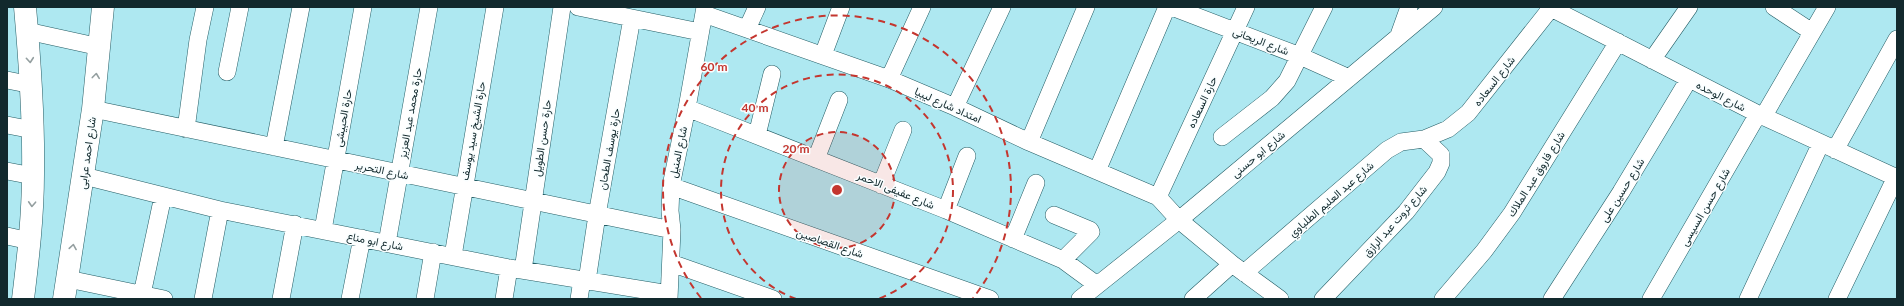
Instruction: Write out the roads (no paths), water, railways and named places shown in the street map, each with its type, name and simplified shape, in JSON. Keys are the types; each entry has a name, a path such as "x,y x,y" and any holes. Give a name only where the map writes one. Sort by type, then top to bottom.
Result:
{"street":[{"path":"23,299 30,241 33,176 32,85 25,7"},
{"name":"شارع احمد عرابى","path":"66,289 84,176 100,47 103,7"},
{"path":"186,129 204,7"},
{"path":"227,72 240,7"},
{"path":"274,147 301,7"},
{"name":"حارة الحبيشى","path":"323,230 362,7"},
{"name":"حارة محمد عبد العزيز","path":"387,243 428,7"},
{"name":"حارة الشيخ سيد يوسف","path":"452,256 495,7"},
{"name":"حارة حسن الطويل","path":"504,299 516,269 533,201 562,7"},
{"path":"578,7 700,32"},
{"path":"747,29 757,7"},
{"path":"822,55 841,7"},
{"path":"889,78 922,7"},
{"path":"956,107 1002,7"},
{"path":"1028,142 1086,7"},
{"path":"1097,171 1167,7"},
{"name":"شارع الريحانى","path":"1172,7 1300,56 1349,78"},
{"name":"حارة السعاده","path":"1158,197 1246,7"},
{"path":"1222,137 1272,98 1287,81 1324,7"},
{"path":"1399,36 1409,7"},
{"name":"شارع ابو حسنى","path":"1080,299 1179,220 1434,7"},
{"path":"1774,7 1812,32"},
{"name":"شارع حسن السيسى","path":"1651,299 1827,7"},
{"name":"شارع الوحده","path":"1555,8 1761,116 1896,177"},
{"name":"شارع السعاده","path":"1424,139 1448,129 1468,113 1555,8"},
{"path":"1652,60 1687,8"},
{"name":"امتداد شارع ليبيا","path":"705,11 747,29 889,78 956,107 1028,142 1158,197 1179,220 1238,269 1280,299"},
{"name":"شارع المنيل","path":"669,297 672,230 670,211 671,186 705,11"},
{"name":"حارة يوسف الطحان","path":"579,299 585,280 632,18"},
{"path":"27,31 100,47"},
{"path":"1748,299 1828,146 1892,60 1897,39"},
{"name":"شارع فاروق عبد الملاك","path":"1444,299 1484,251 1512,213 1618,42"},
{"path":"757,136 772,74"},
{"name":"شارع حسين على","path":"1552,299 1621,192 1689,79"},
{"path":"7,80 32,85"},
{"path":"816,159 838,100"},
{"name":"شارع عفيفى الاحمر","path":"687,108 946,210 1063,260 1075,267 1097,285"},
{"name":"شارع التحرير","path":"92,109 672,230"},
{"path":"7,125 33,130"},
{"path":"881,185 903,130"},
{"name":"شارع عبد العليم الطلباوي","path":"1193,299 1238,269 1387,150 1401,142 1424,139"},
{"name":"شارع ثروت عبد الرازق","path":"1324,299 1406,212 1437,172 1441,163 1441,155 1424,139"},
{"path":"946,210 967,156"},
{"path":"7,171 33,176"},
{"name":"شارع ابو مناع","path":"84,176 220,210 516,269 585,280 669,297"},
{"path":"1837,299 1896,177"},
{"path":"1013,239 1036,183"},
{"name":"شارع القصاصين","path":"671,186 990,299"},
{"path":"142,297 163,196"},
{"path":"203,299 220,210"},
{"path":"1054,215 1090,230 1091,232 1063,260"},
{"path":"281,299 295,224"},
{"path":"7,236 30,241"},
{"path":"350,299 362,238"},
{"path":"425,299 433,252"},
{"path":"671,263 773,299"},
{"path":"66,289 164,299"}]}
